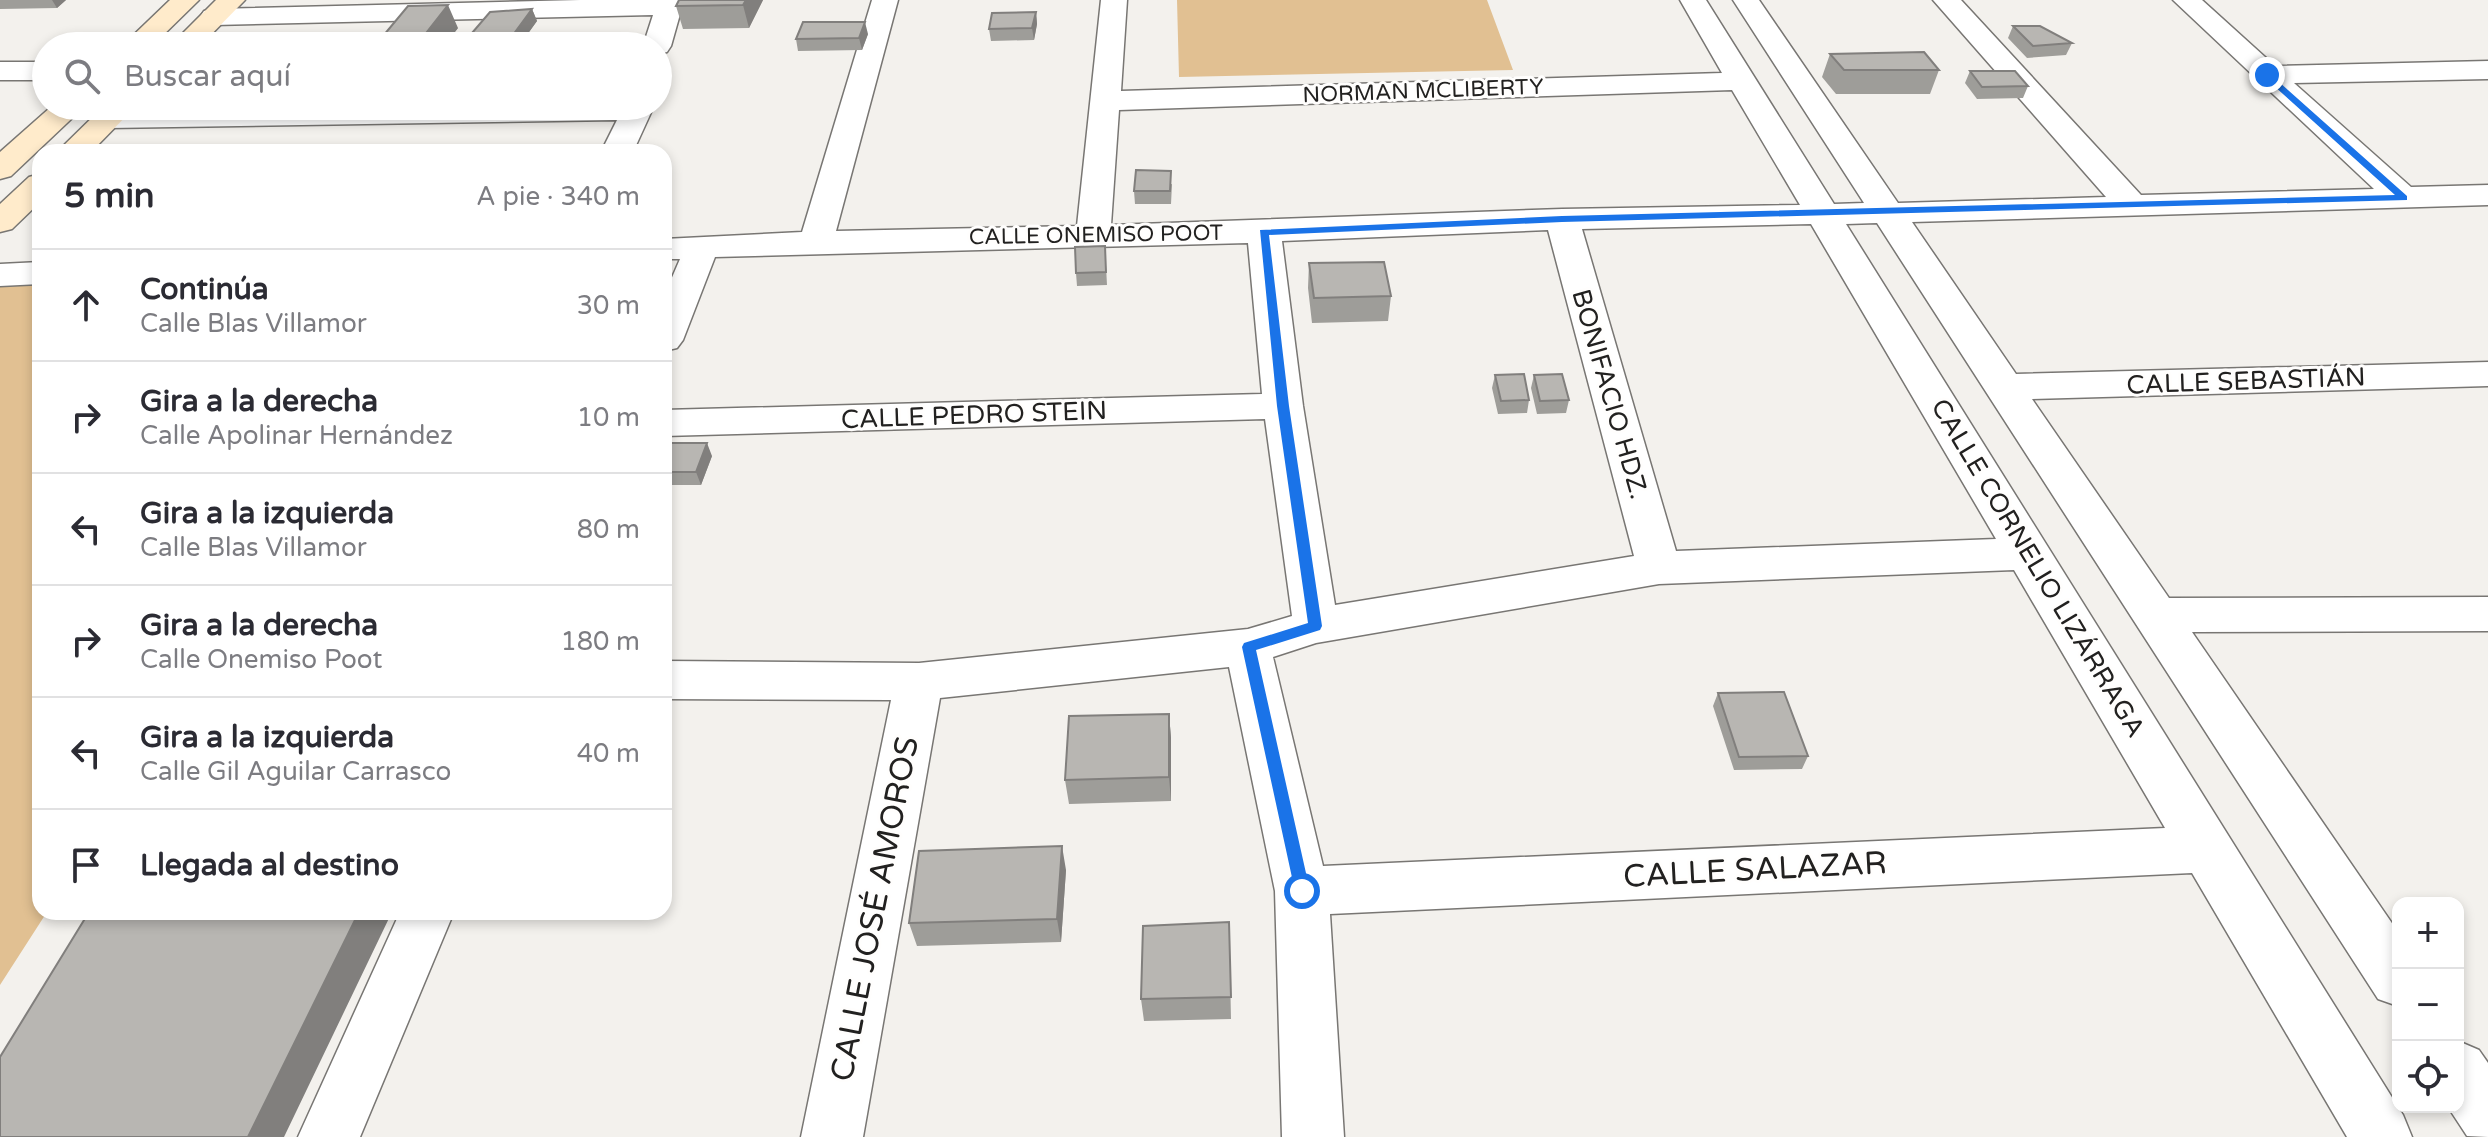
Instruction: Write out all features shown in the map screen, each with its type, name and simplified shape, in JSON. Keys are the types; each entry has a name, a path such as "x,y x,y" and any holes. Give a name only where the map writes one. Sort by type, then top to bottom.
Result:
{"main road":[{"path":"151,32 186,0"},
{"path":"198,32 223,8"},
{"path":"0,169 54,120"},
{"path":"81,144 107,120"},
{"path":"0,222 32,192"}],"street":[{"path":"816,242 885,0"},
{"path":"1093,235 1114,0"},
{"name":"CALLE CORNELIO LIZÁRRAGA","path":"1693,0 2381,1137"},
{"path":"1746,0 2392,971"},
{"path":"1946,0 2131,204"},
{"path":"2186,0 2403,198"},
{"path":"223,8 670,3 661,32"},
{"path":"2267,75 2488,70"},
{"path":"0,71 32,71"},
{"name":"NORMAN MCLIBERTY","path":"1104,101 1743,81"},
{"path":"621,144 632,120"},
{"name":"CALLE ONEMISO POOT","path":"672,249 816,242 1264,232 1562,219 1888,213 2488,195"},
{"name":"BONIFACIO HDZ.","path":"1562,219 1659,568"},
{"path":"1264,232 1283,406 1316,626"},
{"path":"672,320 701,249"},
{"path":"0,275 32,273"},
{"name":"CALLE SEBASTIÁN","path":"2004,387 2488,374"},
{"name":"CALLE PEDRO STEIN","path":"672,423 1283,406"},
{"path":"672,680 919,682 1248,647 1316,626 1659,568 2029,554"},
{"path":"2156,615 2488,614"},
{"path":"1248,647 1302,891 1313,1137"},
{"name":"CALLE JOSÉ AMOROS","path":"832,1137 919,682"},
{"name":"CALLE SALAZAR","path":"1302,891 2208,849"},
{"path":"329,1137 424,920"},
{"path":"2464,1079 2488,1115"}],"shaded area":[{"path":"1177,0 1487,0 1513,70 1179,77"},
{"path":"32,278 32,920 42,920 0,985 0,279"}],"building":[{"path":"679,0 746,0 743,5 676,6"},
{"path":"448,5 427,32 386,32 408,6"},
{"path":"532,9 515,32 473,32 490,12"},
{"path":"1036,12 1032,28 989,29 992,13"},
{"path":"803,22 865,22 859,38 796,39"},
{"path":"2013,26 2040,26 2072,43 2033,46"},
{"path":"1924,52 1939,70 1844,70 1830,54"},
{"path":"1970,71 2015,71 2028,86 1982,87"},
{"path":"1136,170 1171,171 1170,191 1134,191"},
{"path":"1105,246 1106,272 1076,273 1075,247"},
{"path":"1384,262 1391,296 1314,298 1309,263"},
{"path":"1524,374 1529,400 1501,401 1495,375"},
{"path":"1562,374 1569,400 1540,401 1534,375"},
{"path":"672,443 707,443 696,472 672,472"},
{"path":"1784,692 1808,756 1739,757 1718,693"},
{"path":"1169,714 1169,777 1065,780 1069,716"},
{"path":"1062,846 1057,919 909,923 919,851"},
{"path":"84,920 355,920 248,1137 0,1137 0,1057"},
{"path":"1229,922 1231,997 1141,999 1143,926"}],"route":[{"path":"1302,891 1248,647 1316,626 1283,406 1264,232 1562,219 2403,198 2267,75"}]}
